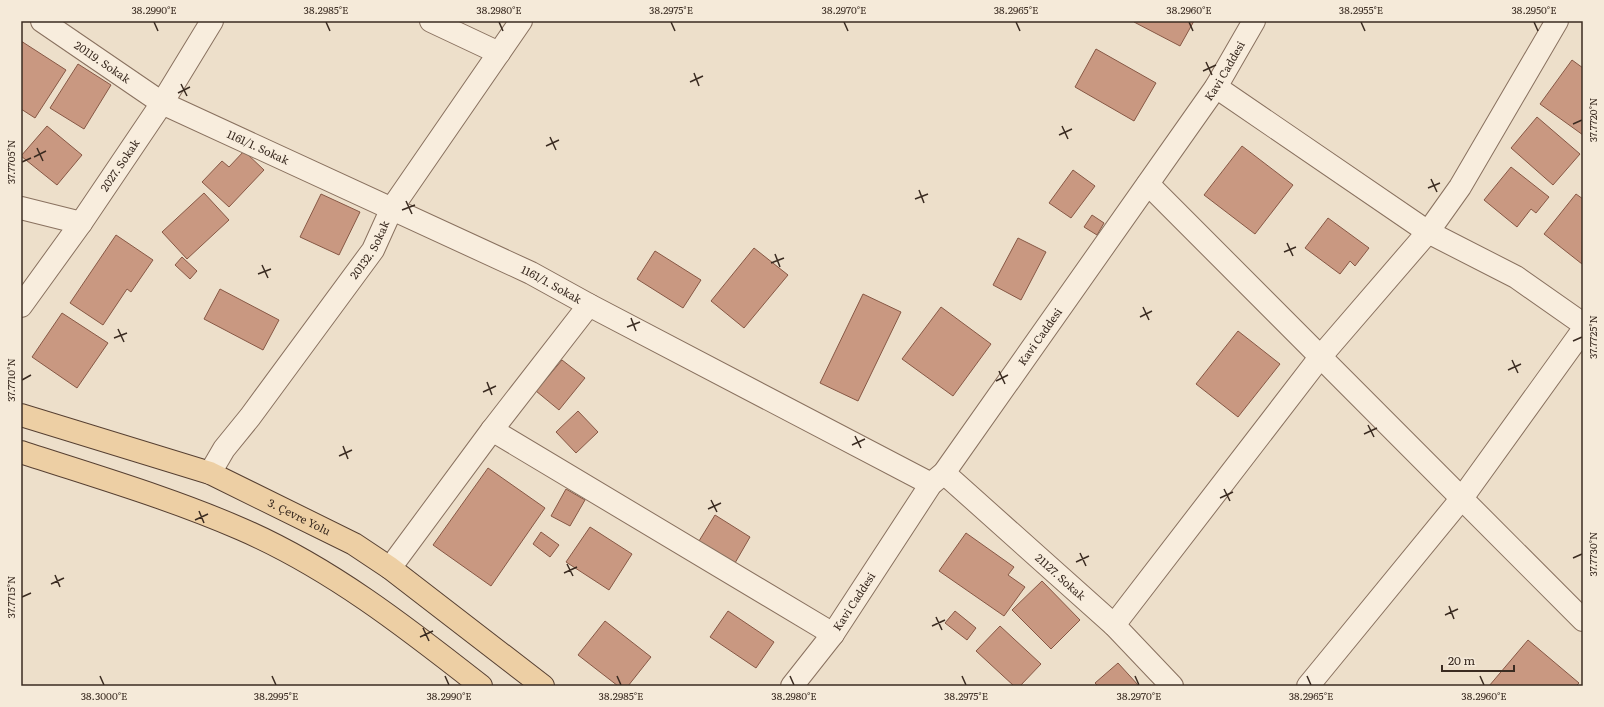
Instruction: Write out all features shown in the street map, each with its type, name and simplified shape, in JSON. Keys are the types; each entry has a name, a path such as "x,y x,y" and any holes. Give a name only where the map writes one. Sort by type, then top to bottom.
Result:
{"main road":[{"name":"3. Çevre Yolu","path":"21,415 210,473 354,544 390,568 543,686"},
{"path":"21,452 200,513 242,529 291,554 349,588 425,642 481,686"}],"street":[{"name":"20119. Sokak","path":"42,21 162,103"},
{"name":"2027. Sokak","path":"21,306 81,223 162,103 212,21"},
{"path":"431,21 498,53"},
{"name":"20132. Sokak","path":"210,473 224,449 250,417 373,250 392,208 521,21"},
{"name":"Kavi Caddesi","path":"792,686 833,634 938,479 1216,87 1254,21"},
{"path":"1114,625 1321,356 1428,232 1460,187 1557,21"},
{"path":"1216,87 1428,232 1516,277 1583,324"},
{"name":"1161/1. Sokak","path":"162,103 531,273 589,305 938,479"},
{"path":"1148,184 1583,620"},
{"path":"21,208 81,223"},
{"path":"390,568 492,430 589,305"},
{"path":"1308,686 1462,498 1583,330"},
{"path":"492,430 833,634"},
{"name":"21127. Sokak","path":"938,479 1114,625 1172,686"}],"building":[{"path":"1134,21 1194,21 1180,46"},
{"path":"21,41 66,70 35,118 21,109"},
{"path":"1096,49 1156,83 1134,121 1075,87"},
{"path":"1572,60 1583,68 1583,135 1540,104"},
{"path":"78,64 111,85 84,129 50,108"},
{"path":"1537,117 1580,154 1553,185 1511,148"},
{"path":"47,126 82,155 57,185 21,156"},
{"path":"1242,146 1293,185 1255,234 1204,195"},
{"path":"244,151 264,170 229,207 202,182 222,161 229,167"},
{"path":"1511,167 1549,197 1536,213 1531,209 1517,227 1484,200"},
{"path":"1073,170 1095,186 1071,218 1049,203"},
{"path":"204,193 229,220 187,259 162,232"},
{"path":"321,194 360,212 339,255 300,237"},
{"path":"1576,194 1583,199 1582,264 1544,234"},
{"path":"1092,215 1104,223 1097,235 1084,227"},
{"path":"1328,218 1369,248 1355,266 1350,261 1340,274 1305,248"},
{"path":"116,235 153,260 131,292 127,289 103,325 70,303"},
{"path":"1018,238 1046,252 1021,300 993,285"},
{"path":"754,248 788,275 744,328 711,301"},
{"path":"655,251 701,280 683,308 637,279"},
{"path":"182,257 197,271 190,279 175,265"},
{"path":"220,289 279,320 263,350 204,319"},
{"path":"863,294 901,312 858,401 820,383"},
{"path":"941,307 991,344 953,396 902,359"},
{"path":"62,313 108,343 77,388 32,357"},
{"path":"1238,331 1280,364 1238,417 1196,384"},
{"path":"562,360 585,378 559,410 536,391"},
{"path":"578,411 598,432 576,453 556,432"},
{"path":"488,468 545,508 491,586 433,545"},
{"path":"566,489 585,500 570,526 551,516"},
{"path":"715,515 750,537 735,563 699,541"},
{"path":"590,527 632,554 609,590 566,562"},
{"path":"541,532 559,545 550,557 533,544"},
{"path":"966,533 1014,567 1008,575 1025,587 1004,616 939,571"},
{"path":"1042,581 1080,620 1051,649 1012,610"},
{"path":"728,611 774,642 756,668 710,637"},
{"path":"955,611 976,628 967,640 945,623"},
{"path":"605,621 651,657 628,686 618,686 578,655"},
{"path":"1000,626 1041,664 1020,686 1014,686 976,651"},
{"path":"1528,640 1579,683 1576,686 1489,686"},
{"path":"1118,663 1139,686 1098,686 1095,683"}]}
